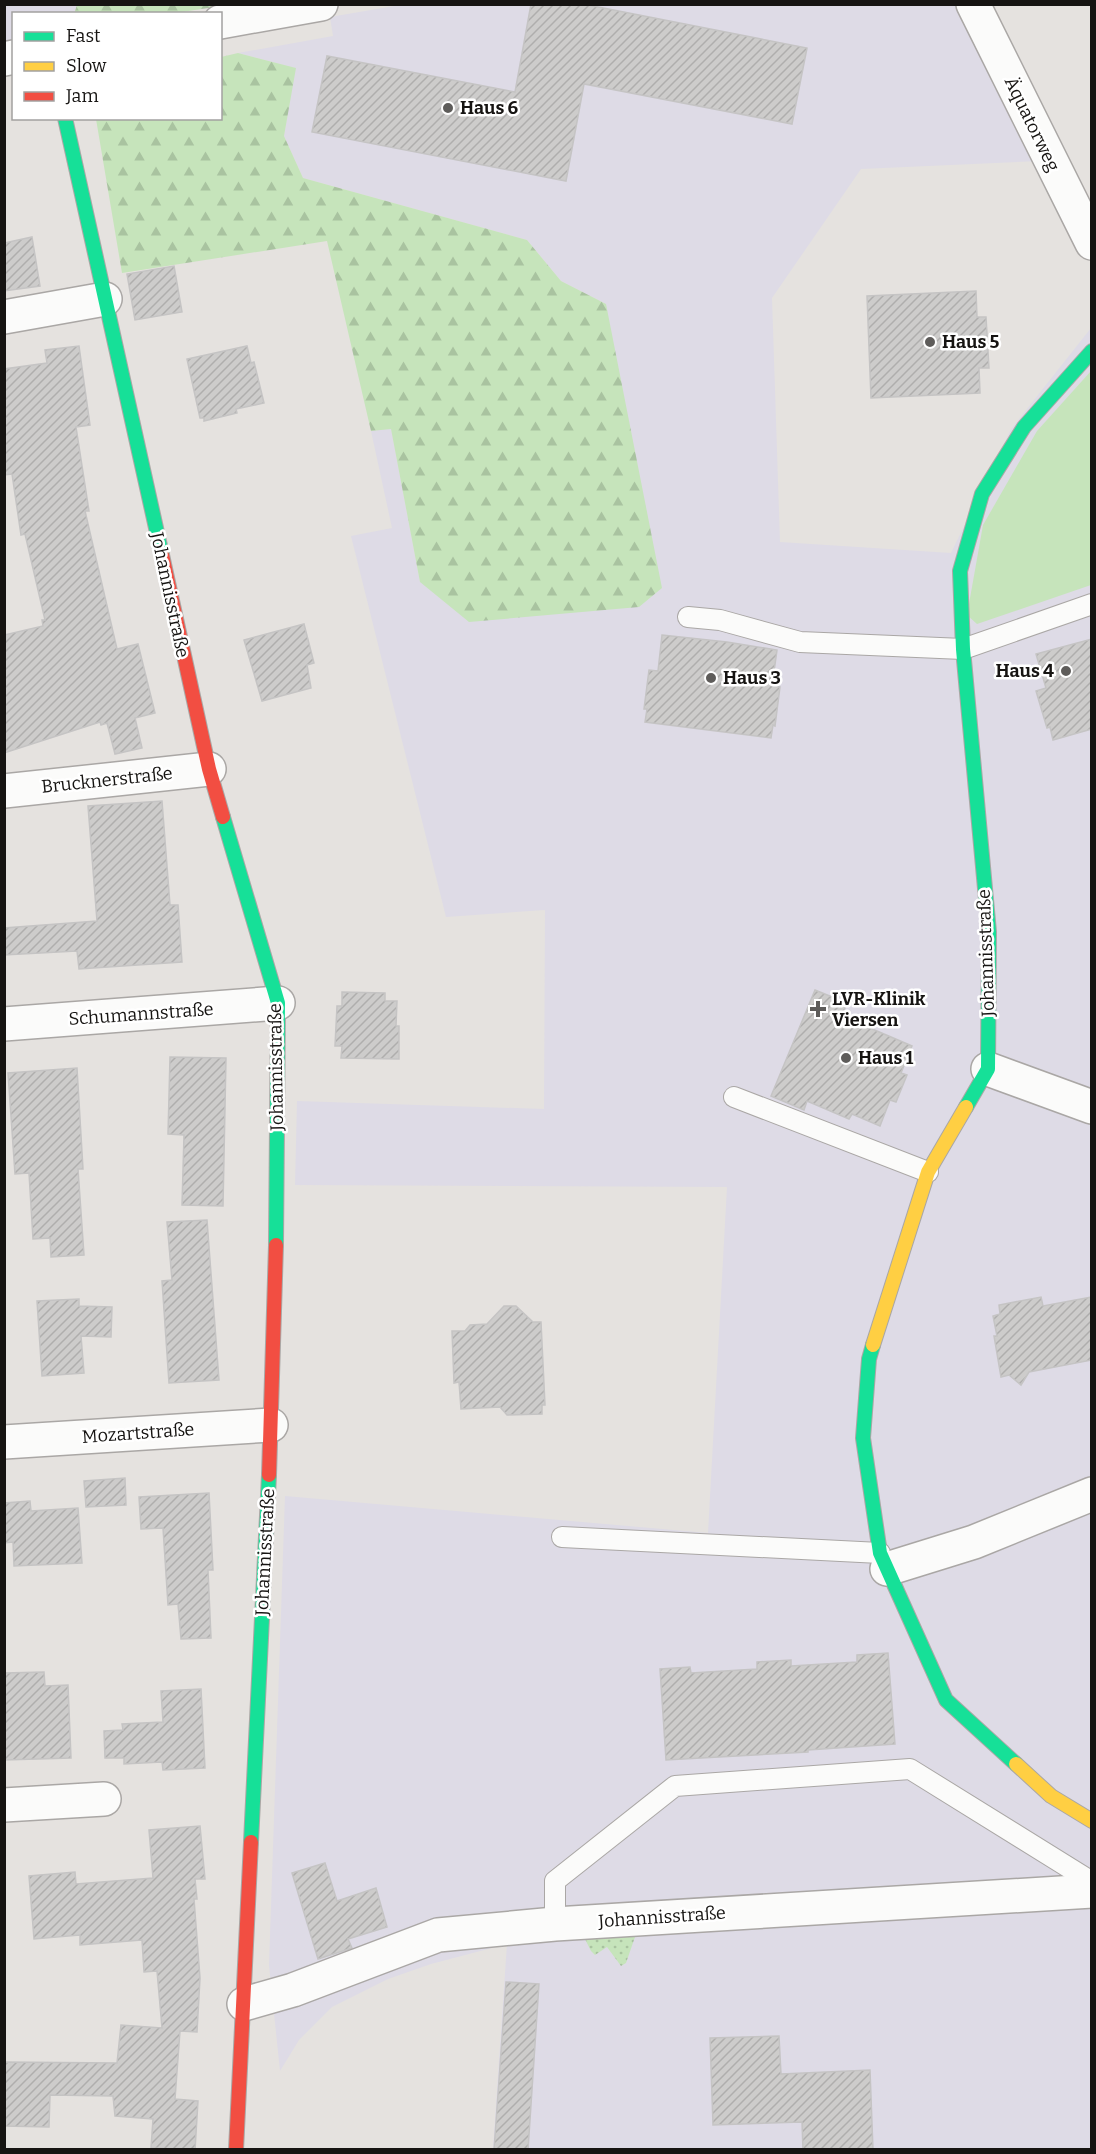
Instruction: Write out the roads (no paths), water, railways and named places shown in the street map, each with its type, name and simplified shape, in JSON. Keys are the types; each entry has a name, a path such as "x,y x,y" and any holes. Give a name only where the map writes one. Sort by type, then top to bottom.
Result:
{"street":[{"path":"222,22 321,4"},
{"name":"Äquatorweg","path":"973,4 1092,243"},
{"name":"Johannisstraße","path":"65,120 208,769 278,1004 271,1425 236,2150"},
{"path":"4,316 105,299"},
{"name":"Johannisstraße","path":"988,1069 988,932 963,649 960,571 982,494 1024,427 1092,351"},
{"name":"Brucknerstraße","path":"4,791 208,769"},
{"name":"Schumannstraße","path":"4,1024 278,1004"},
{"path":"1092,1107 988,1069 928,1172 869,1359 863,1438 884,1561 946,1700 1051,1796 1092,1821"},
{"name":"Mozartstraße","path":"4,1442 271,1425"},
{"path":"884,1561 974,1542 1092,1494"},
{"path":"4,1805 104,1799"},
{"name":"Johannisstraße","path":"244,2004 293,1990 438,1935 555,1924 1092,1891"}],"lane":[{"path":"688,617 720,620 801,642 963,649 1092,604"},
{"path":"734,1097 928,1172"},
{"path":"562,1537 884,1561"},
{"path":"555,1924 555,1881 675,1786 910,1769 1092,1882"}],"place":[{"name":"Haus 6","path":"448,108"},
{"name":"Haus 5","path":"930,342"},
{"name":"Haus 4","path":"1066,671"},
{"name":"Haus 3","path":"711,678"},
{"name":"LVR-Klinik Viersen","path":"818,1009"},
{"name":"Haus 1","path":"846,1058"}]}
